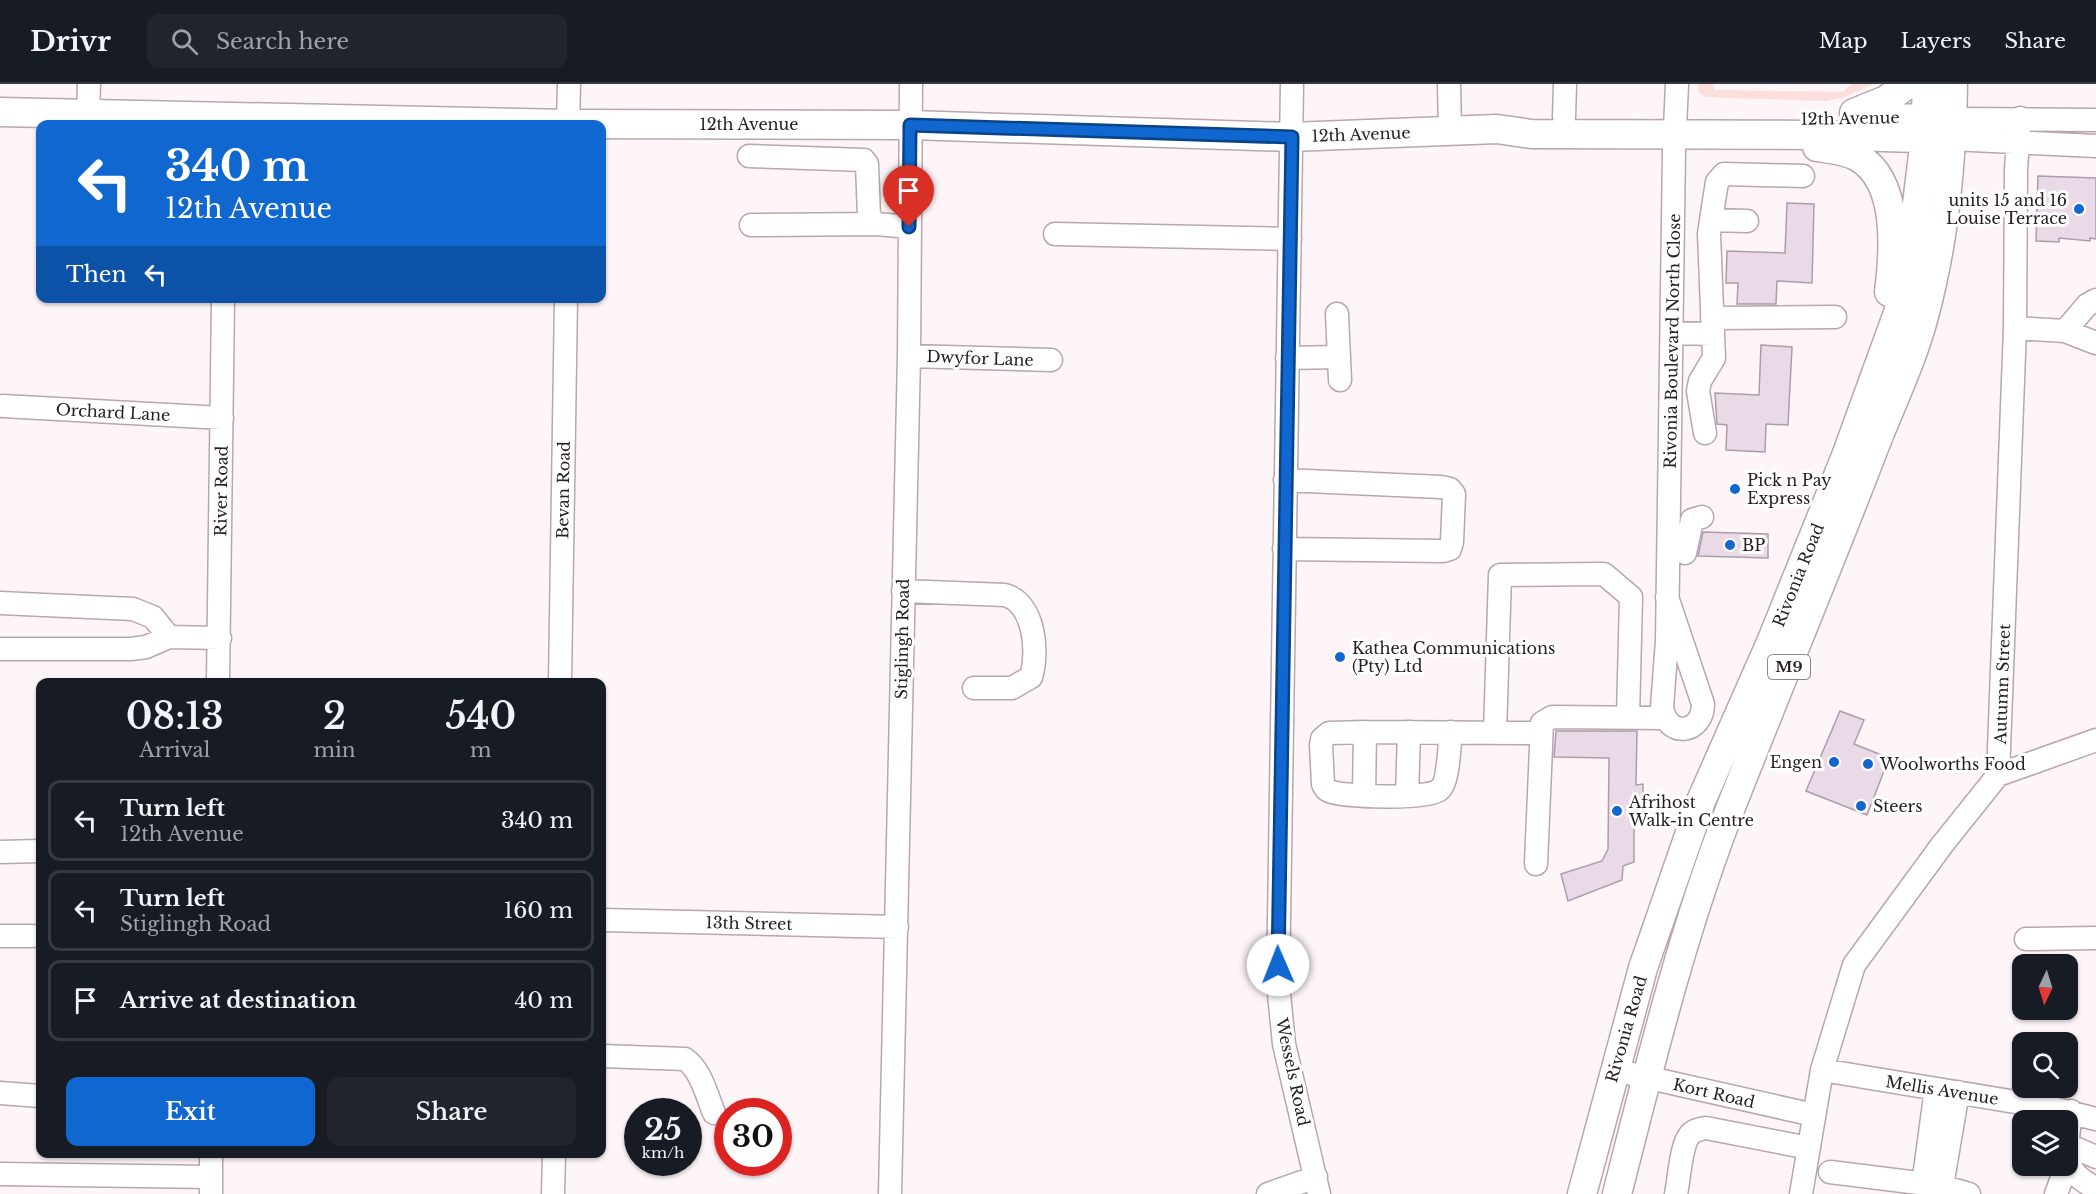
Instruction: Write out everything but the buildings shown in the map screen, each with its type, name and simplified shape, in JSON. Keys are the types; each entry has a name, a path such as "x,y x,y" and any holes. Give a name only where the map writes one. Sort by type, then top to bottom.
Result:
{"main road":[{"path":"1834,120 1886,100 1908,84"},
{"name":"Rivonia Road","path":"1617,1194 1677,959 1729,813 1815,603 1924,317 1941,232 1938,129 1927,84"},
{"name":"Rivonia Road","path":"1582,1194 1643,968 1701,801 1772,640 1879,368 1910,269 1938,129 1953,84"},
{"name":"12th Avenue","path":"0,112 81,113 207,120"},
{"name":"12th Avenue","path":"1497,129 1528,121 1564,117 1684,128 1938,129"},
{"name":"12th Avenue","path":"606,124 910,125 1292,137 1497,129 1531,134 1834,120 1938,129"},
{"path":"1684,128 1835,149 1858,157 1872,170 1883,188 1891,224 1890,283 1879,368"}],"street":[{"path":"73,84 81,113"},
{"path":"81,113 89,84"},
{"path":"568,120 569,84"},
{"name":"Stiglingh Road","path":"890,1194 909,356 911,84"},
{"name":"Wessels Road","path":"1292,84 1278,984 1284,1044 1318,1185"},
{"path":"1449,84 1450,131"},
{"path":"1564,117 1565,84"},
{"name":"Rivonia Boulevard North Close","path":"1667,597 1703,704 1703,714 1693,726 1685,729 1675,728 1664,717 1672,333 1684,128 1677,84"},
{"name":"12th Avenue","path":"1938,129 2020,118 2096,120"},
{"name":"Autumn Street","path":"1998,775 2015,328 2020,118"},
{"name":"12th Avenue","path":"1938,129 2018,142 2096,146"},
{"path":"749,156 864,160 867,164 869,217 877,224"},
{"path":"1705,433 1698,391 1700,381 1714,361 1709,234 1717,182 1724,174 1803,176"},
{"path":"1711,220 1747,221"},
{"path":"751,225 877,224 909,227"},
{"path":"1054,234 1290,239"},
{"path":"2065,331 2087,304 2096,300"},
{"name":"River Road","path":"218,678 223,303"},
{"name":"Bevan Road","path":"560,678 566,303"},
{"path":"1337,314 1340,380"},
{"path":"1672,333 1712,326 1835,317"},
{"path":"2015,328 2065,331 2096,343"},
{"name":"Dwyfor Lane","path":"909,356 1052,360"},
{"path":"1287,358 1338,357"},
{"path":"1673,360 1714,361"},
{"name":"Orchard Lane","path":"3,406 222,418"},
{"path":"1284,549 1443,551 1450,549 1454,494 1450,489 1441,486 1285,480"},
{"path":"1685,553 1692,520 1702,517"},
{"path":"1495,733 1500,575 1604,574 1631,597 1628,717"},
{"path":"903,591 1005,595 1019,601 1032,629 1032,673 1025,682 1012,687 974,688"},
{"path":"0,603 133,609 153,617 169,637"},
{"path":"0,649 131,649 146,647 169,637 220,638"},
{"path":"1536,864 1542,723 1552,717 1664,717"},
{"path":"1364,795 1365,732"},
{"path":"1407,796 1409,732"},
{"path":"1451,732 1444,785 1435,793 1407,796 1364,795 1330,791 1325,788 1321,745 1322,739 1329,733 1451,732 1540,733"},
{"path":"1801,1194 1822,1070 1847,982 1858,959 1962,819 1998,775 2096,740"},
{"path":"0,852 36,851"},
{"name":"13th Street","path":"606,920 897,927"},
{"path":"0,936 33,936"},
{"path":"2026,939 2096,938"},
{"path":"606,1056 685,1059 692,1063 714,1113"},
{"name":"Kort Road","path":"1614,1070 1814,1115"},
{"name":"Mellis Avenue","path":"1822,1070 2059,1110"},
{"path":"1933,1185 1947,1091"},
{"path":"0,1093 36,1096"},
{"name":"Mellis Avenue","path":"2078,1114 2096,1119"},
{"path":"1676,1194 1685,1144 1689,1136 1697,1130 1706,1128 1809,1148"},
{"path":"2078,1155 2096,1157"},
{"path":"0,1174 211,1186 211,1158"},
{"path":"553,1194 554,1158"},
{"path":"1830,1172 1876,1187 1933,1185 1968,1194"},
{"path":"2056,1194 2061,1176"},
{"path":"2075,1176 2096,1188"},
{"path":"1268,1194 1318,1185"}],"shaded area":[{"path":"1698,84 1714,84 1714,90 1843,92 1851,84 1873,84 1845,97 1826,101 1706,97 1698,92"}],"place":[{"name":"units 15 and 16 Louise Terrace","path":"2079,209"},
{"name":"Pick n Pay Express","path":"1735,489"},
{"name":"BP","path":"1730,545"},
{"name":"Kathea Communications (Pty) Ltd","path":"1340,657"},
{"name":"Engen","path":"1834,762"},
{"name":"Woolworths Food","path":"1868,764"},
{"name":"Steers","path":"1861,806"},
{"name":"Afrihost Walk-in Centre","path":"1617,811"}],"route":[{"path":"909,227 910,125 1292,137 1278,965"}]}
